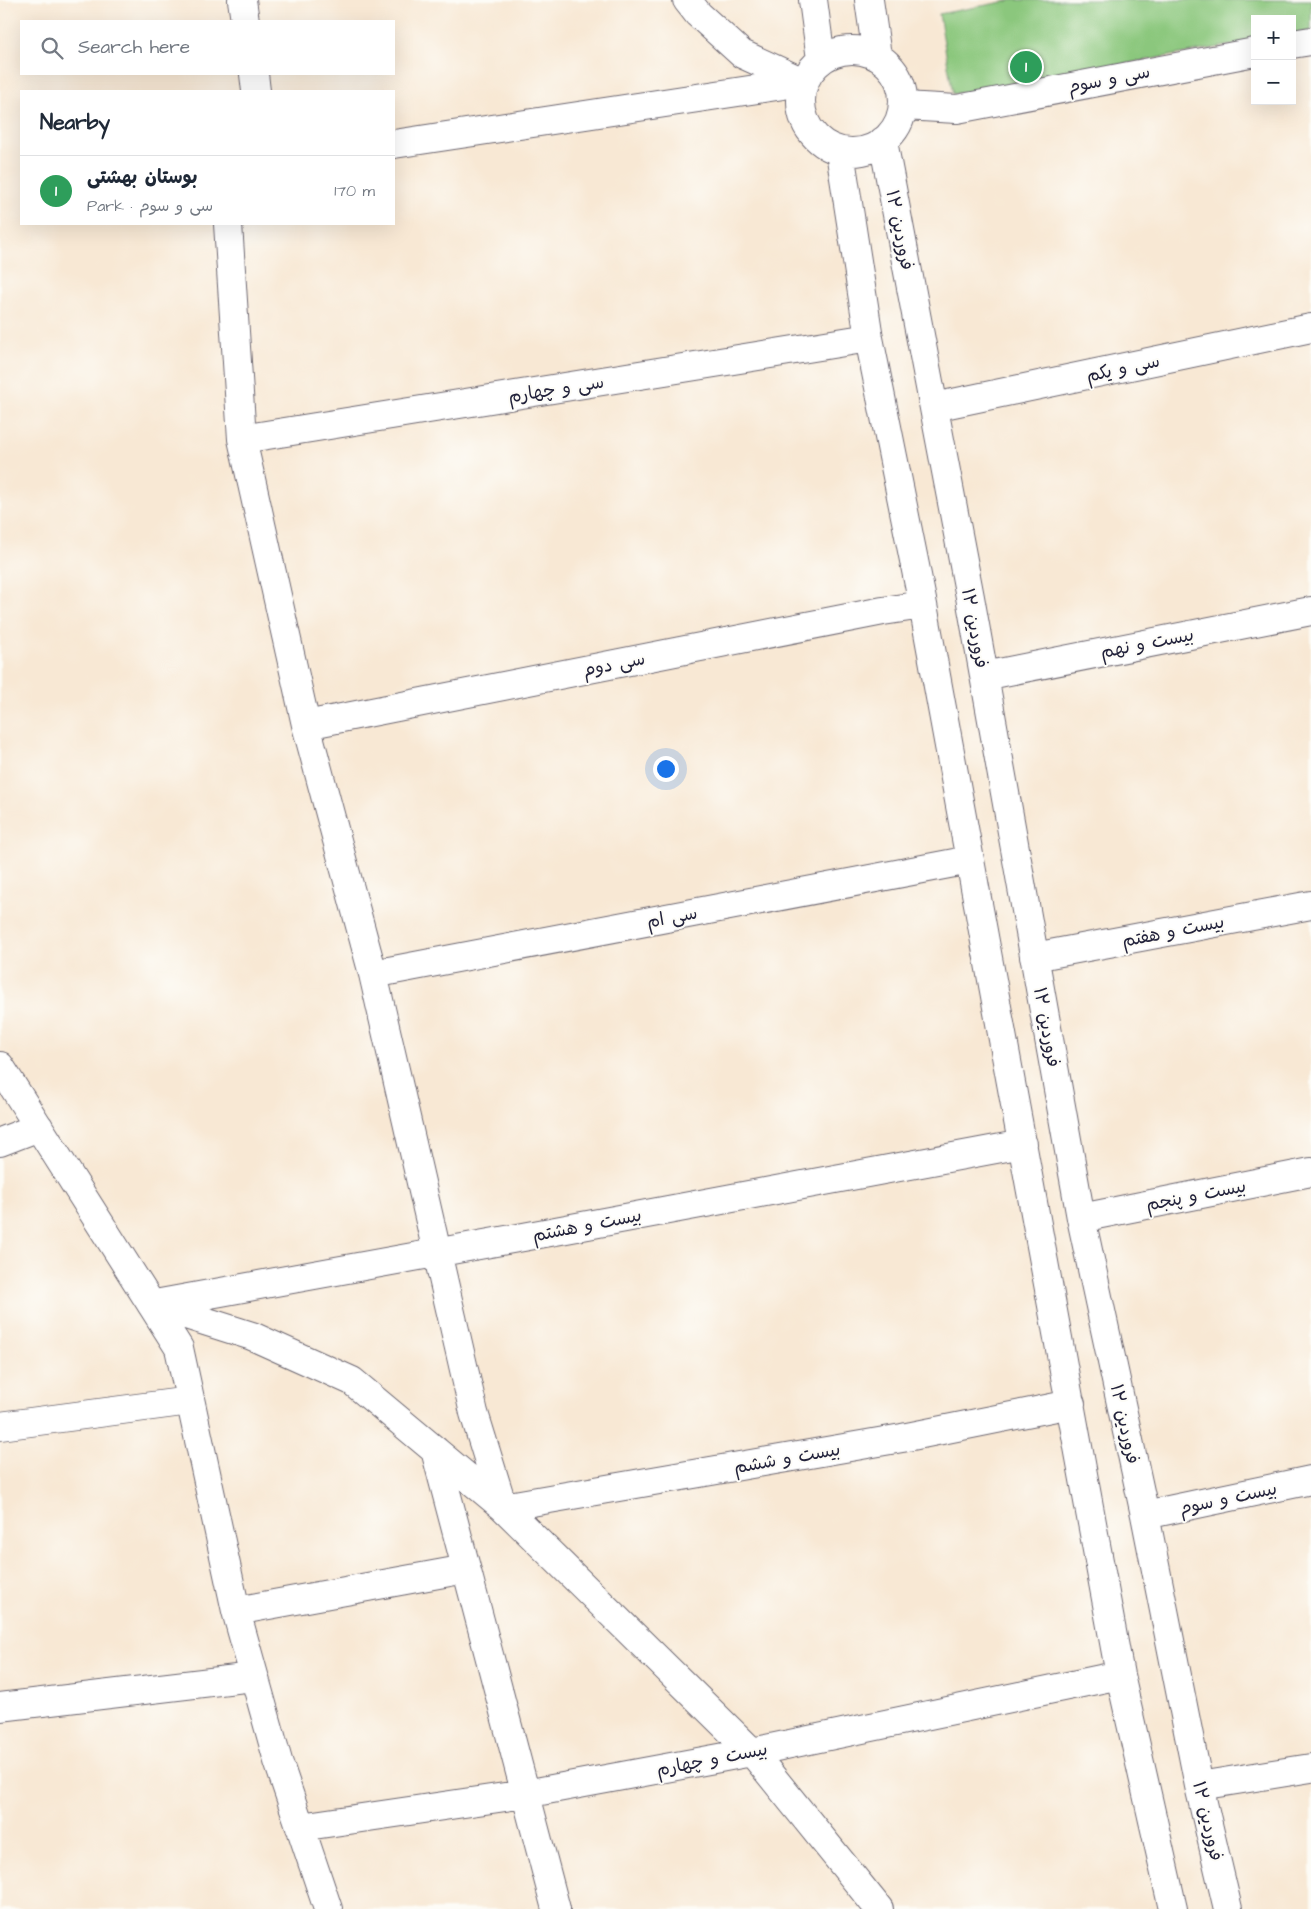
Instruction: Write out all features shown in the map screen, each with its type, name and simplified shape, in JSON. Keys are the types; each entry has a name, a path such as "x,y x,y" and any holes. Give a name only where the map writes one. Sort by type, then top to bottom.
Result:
{"street":[{"path":"242,0 245,20"},
{"path":"687,0 698,14 742,54 803,82"},
{"path":"813,0 821,59"},
{"path":"869,0 877,56"},
{"path":"1296,43 1311,41"},
{"path":"849,49 877,56 898,77 904,106 893,133 869,150 840,152 814,138 800,112 803,82 821,59 849,49"},
{"name":"سی و سوم","path":"904,106 957,109 1251,53"},
{"path":"254,75 256,90"},
{"path":"395,144 803,82"},
{"name":"۱۲ فروردین","path":"883,141 984,676 1081,1218 1145,1515 1199,1786 1228,1909"},
{"path":"840,152 869,338 923,605 1120,1675 1173,1909"},
{"path":"228,225 242,439 306,725 373,974 440,1254 474,1413 503,1507"},
{"name":"سی و یکم","path":"934,407 1311,328"},
{"name":"سی و چهارم","path":"242,439 869,338"},
{"name":"سی دوم","path":"306,725 873,613 923,605"},
{"name":"بیست و نهم","path":"984,676 1311,611"},
{"name":"سی ام","path":"373,974 970,860"},
{"name":"بیست و هفتم","path":"1034,957 1311,905"},
{"path":"0,1066 179,1348 236,1611 278,1761 328,1909"},
{"path":"0,1142 39,1127"},
{"name":"بیست و هشتم","path":"151,1304 440,1254 672,1208 1023,1144"},
{"name":"بیست و پنجم","path":"1081,1218 1311,1172"},
{"path":"151,1304 252,1336 352,1381 503,1507 752,1752 879,1909"},
{"path":"0,1426 190,1401"},
{"name":"بیست و ششم","path":"503,1507 902,1438 1070,1404"},
{"path":"435,1450 556,1909"},
{"name":"بیست و سوم","path":"1145,1515 1311,1480"},
{"path":"236,1611 466,1569"},
{"name":"بیست و چهارم","path":"300,1827 525,1794 752,1752 1120,1675"},
{"path":"0,1707 254,1677"},
{"path":"1199,1786 1311,1768"}],"green space":[{"path":"1013,0 1311,0 1311,31 1296,33 1296,15 1251,15 1251,42 953,94 939,14"}],"place":[{"name":"بوستان بهشتی","path":"1026,67"}]}
